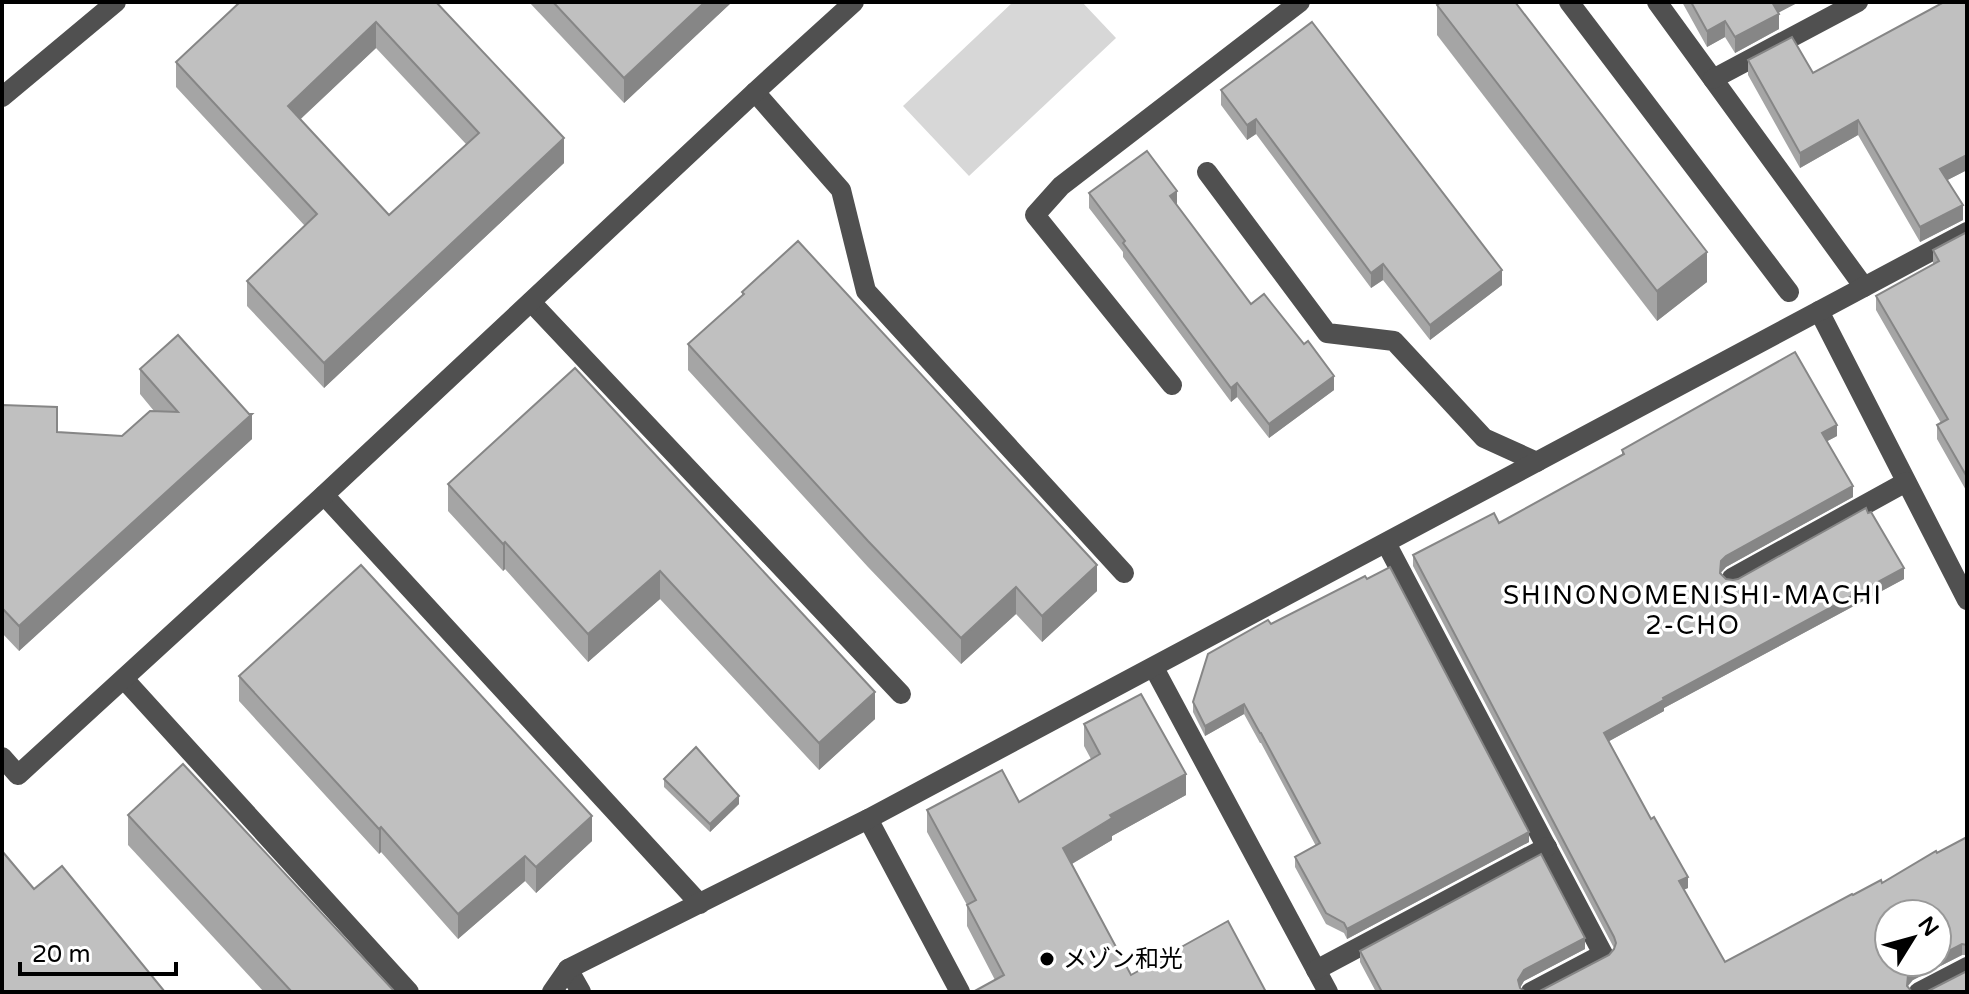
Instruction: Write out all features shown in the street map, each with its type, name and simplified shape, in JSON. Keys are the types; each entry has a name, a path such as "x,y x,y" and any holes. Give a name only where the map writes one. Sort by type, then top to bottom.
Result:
{"street":[{"path":"2,97 116,2"},
{"path":"2,757 18,775 854,2"},
{"path":"1172,385 1035,215 1061,186 1300,2"},
{"path":"1569,2 1789,292"},
{"path":"1657,2 1864,287"},
{"path":"1713,79 1858,2"},
{"path":"755,92 841,190 866,291 1124,573"},
{"path":"1207,172 1327,333 1394,341 1484,438 1537,462"},
{"path":"552,992 568,969 868,819 1967,232"},
{"path":"531,302 901,694"},
{"path":"1819,311 1967,600"},
{"path":"1732,578 1906,482"},
{"path":"324,495 700,904"},
{"path":"1386,543 1603,954 1531,992"},
{"path":"1154,668 1328,992"},
{"path":"124,679 409,992"},
{"path":"868,819 960,992"},
{"path":"1316,970 1547,847"},
{"path":"1919,992 1967,967"},
{"path":"568,969 581,992"}],"shaded area":[{"path":"1013,2 1082,2 1116,38 969,176 903,106"}],"building":[{"path":"240,2 436,2 564,138 324,363 247,281 317,214 176,62","holes":["376,22 479,133 389,215 288,106"]},
{"path":"553,2 705,2 624,78"},
{"path":"1441,2 1515,2 1707,252 1657,291 1437,5"},
{"path":"1691,2 1772,2 1779,14 1735,37 1725,21 1707,31"},
{"path":"1944,2 1967,2 1967,155 1940,169 1963,205 1920,227 1858,120 1800,153 1748,60 1792,37 1813,73"},
{"path":"1312,22 1502,270 1430,325 1383,264 1371,273 1256,119 1247,125 1221,90"},
{"path":"1147,151 1177,191 1170,196 1251,304 1264,294 1304,344 1308,341 1334,376 1269,424 1237,383 1231,388 1089,193"},
{"path":"1967,232 1967,477 1937,425 1948,419 1876,296 1939,261 1933,250"},
{"path":"798,241 1097,565 1042,616 1016,587 961,638 688,344"},
{"path":"178,335 252,414 19,626 2,608 3,405 57,407 57,432 122,436 150,411 178,412 140,369"},
{"path":"1795,352 1837,425 1822,433 1853,486 1726,556 1721,561 1720,573 1726,579 1738,579 1866,508 1904,568 1604,733 1651,819 1654,817 1688,877 1679,881 1725,962 1967,837 1967,945 1953,949 1953,898 1873,898 1873,978 1908,978 1907,986 1912,992 1538,992 1609,955 1616,943 1413,555 1494,513 1499,523 1624,454 1622,450"},
{"path":"575,368 875,692 819,743 660,571 588,634 448,484"},
{"path":"361,565 592,816 536,867 525,856 458,914 239,676"},
{"path":"1390,567 1529,832 1347,929 1344,923 1326,913 1295,857 1320,843 1244,704 1205,726 1193,702 1208,654 1268,620 1271,624 1365,576 1367,579"},
{"path":"1141,694 1186,774 1110,815 1112,818 1063,848 1131,975 1228,921 1266,992 973,992 1004,975 967,905 976,900 927,810 1002,770 1019,802 1100,754 1084,724"},
{"path":"696,747 739,796 710,824 664,779"},
{"path":"183,764 395,992 292,992 128,815"},
{"path":"2,851 34,889 62,866 165,992 2,992"},
{"path":"1541,854 1585,938 1524,970 1518,980 1520,988 1526,992 1382,992 1360,951"},
{"path":"1967,971 1967,992 1926,992"}],"place":[{"name":"メゾン和光","path":"1047,959"}],"district":[{"name":"SHINONOMENISHI-MACHI 2-CHO","path":"1693,610"}]}
